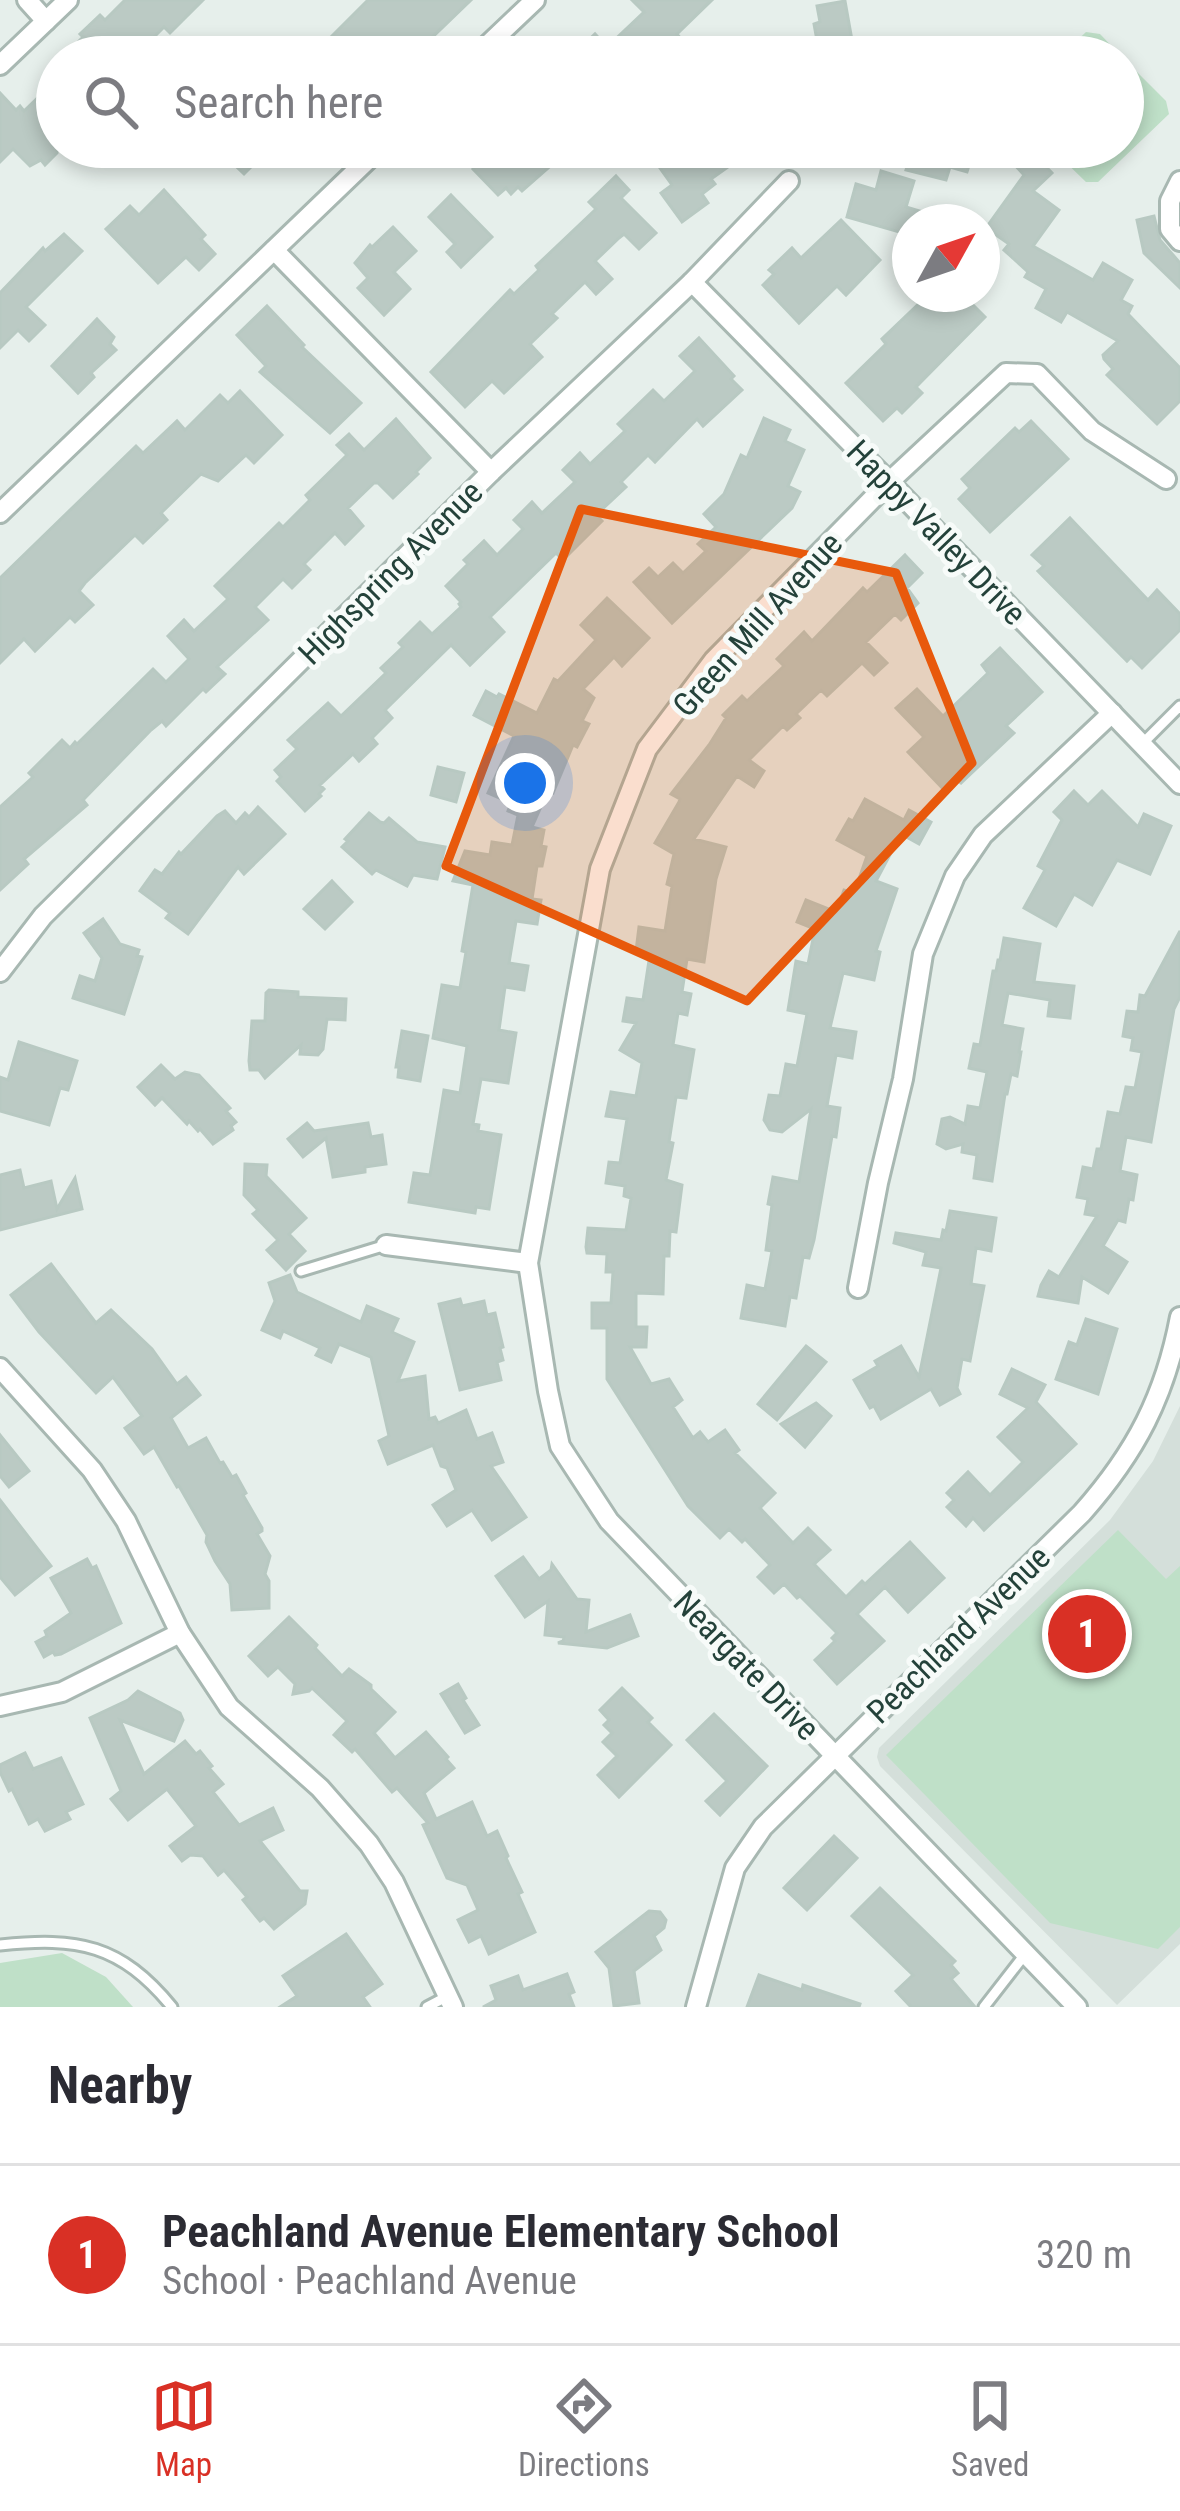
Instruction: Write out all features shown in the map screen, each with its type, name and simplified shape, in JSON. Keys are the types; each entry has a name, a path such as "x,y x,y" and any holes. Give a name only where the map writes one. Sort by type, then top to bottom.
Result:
{"street":[{"path":"27,0 46,21"},
{"path":"0,65 68,0"},
{"path":"497,36 535,0"},
{"path":"0,513 359,168"},
{"name":"Highspring Avenue","path":"0,973 43,916 491,472 692,282 789,181"},
{"path":"1180,181 1170,201 1170,229 1180,241"},
{"path":"274,250 491,472"},
{"name":"Happy Valley Drive","path":"692,282 1180,784"},
{"name":"Green Mill Avenue","path":"529,1263 600,869 647,749 714,660 889,482 1006,373 1037,374 1092,431 1166,479"},
{"path":"858,1288 903,1079 923,954 955,876 983,835 1112,713"},
{"path":"386,1245 529,1263"},
{"name":"Neargate Drive","path":"529,1263 560,1446 609,1521 1077,2007"},
{"name":"Peachland Avenue","path":"696,2007 735,1868 763,1826 1109,1482 1130,1453 1162,1388 1180,1317"},
{"path":"0,1368 92,1470 126,1521 180,1634 229,1707 320,1788 369,1844 394,1882 451,2002"},
{"path":"0,1706 62,1692 180,1634"}],"lane":[{"path":"1141,745 1180,706"},
{"path":"301,1270 386,1245"},
{"path":"0,1945 44,1940 80,1943 125,1961 172,2007"},
{"path":"984,2007 1026,1953"},
{"path":"427,2007 451,2002"}],"highlighted area":[{"path":"581,509 896,573 972,763 747,1001 446,866"}],"shaded area":[{"path":"1180,1406 1180,1944 1117,2005 880,1766 877,1757 879,1748 1110,1520 1153,1461"}],"green space":[{"path":"1144,79 1166,101 1169,114 1144,138"},
{"path":"1072,168 1113,168 1098,182 1086,182"},
{"path":"1118,1530 1166,1579 1180,1566 1180,1927 1158,1949 1050,1923 886,1755"},
{"path":"62,1953 106,1977 133,2007 0,2007 0,1963"}],"building":[{"path":"125,0 203,0 170,33 164,27 155,36 80,34 100,15 105,20"},
{"path":"368,0 471,0 434,36 332,36"},
{"path":"632,0 712,0 679,36 619,36 644,12"},
{"path":"845,1 851,36 816,36 817,6"},
{"path":"0,93 16,110 20,106 24,111 36,99 36,163 30,166 13,149 0,162"},
{"path":"548,168 522,191 518,187 511,194 506,188 498,195 473,169"},
{"path":"660,168 726,168 711,179 715,184 702,194 708,203 682,222 661,193 672,185"},
{"path":"907,168 950,168 946,180"},
{"path":"1018,168 1047,168 1052,173 1033,191 1059,210 1033,246 1093,280 1103,263 1132,280 1121,300 1132,306 1128,314 1180,368 1180,401 1157,424 1107,375 1113,369 1103,355 1118,341 1067,312 1061,322 1036,308 1046,289 1025,277 1028,272 1004,250 1009,244 1000,238 1000,208 1024,175"},
{"path":"881,171 914,181 907,204 892,204 892,230 847,217 856,184 876,190"},
{"path":"616,176 629,190 621,198 656,233 639,249 624,234 619,238 595,261 612,279 596,294 585,282 530,344 542,357 504,393 492,381 465,407 431,372 510,290 514,294 539,270 536,266 596,209 589,202"},
{"path":"164,190 205,235 201,239 215,254 199,270 186,257 158,283 106,229 130,206 139,215"},
{"path":"451,195 492,237 461,267 447,252 455,244 429,217"},
{"path":"1154,216 1160,240 1180,263 1180,288 1144,253 1137,220"},
{"path":"841,220 880,260 846,295 837,286 799,323 763,285 774,274 769,270 792,248 801,258"},
{"path":"393,227 416,251 394,272 410,289 384,315 358,288 368,278 355,263"},
{"path":"64,234 82,251 26,307 45,325 29,341 18,330 0,348 0,293 43,248 45,251"},
{"path":"267,306 361,403 330,433 260,372 266,366 237,335"},
{"path":"910,312 980,312 985,317 916,387 922,393 902,413 897,408 883,421 846,383 886,344 882,339"},
{"path":"97,319 114,337 110,344 116,350 78,393 52,366"},
{"path":"699,338 742,390 703,426 697,419 655,462 648,455 621,482 626,487 596,515 602,521 563,560 556,553 490,617 504,632 470,665 451,645 385,710 392,718 372,738 377,744 359,761 353,754 320,785 324,789 321,796 305,811 277,781 281,777 275,770 297,749 288,740 328,703 341,716 386,673 381,668 420,622 432,634 461,607 446,586 468,564 464,560 484,541 497,555 523,529 514,520 532,502 542,513 575,482 563,470 580,453 590,464 625,431 618,424 653,390 664,401 695,371 680,356"},
{"path":"240,391 282,435 254,463 246,455 218,481 201,474 161,513 167,520 143,543 135,535 85,583 79,591 93,605 75,622 70,617 35,651 24,639 0,663 0,578 136,446 143,453 177,421 185,430 220,395 228,403"},
{"path":"764,418 790,430 785,441 804,450 788,486 800,492 792,508 672,623 634,582 649,568 658,577 673,563 683,573 706,551 698,544 716,527 704,514 724,494 741,455 747,458"},
{"path":"396,419 430,458 418,474 393,498 374,483 348,508 363,526 345,544 335,533 304,564 310,570 292,588 283,579 255,607 268,620 217,667 225,674 166,726 162,721 151,730 83,800 87,805 24,859 28,864 0,890 0,807 33,777 29,773 62,740 70,748 77,744 153,669 166,682 189,659 168,636 184,620 194,631 228,599 215,586 279,523 283,527 310,500 306,495 347,455 337,445 349,434 364,450"},
{"path":"1031,421 1068,459 990,532 959,499 970,488 962,479 1015,428 1019,432"},
{"path":"1070,518 1148,600 1157,590 1180,614 1180,630 1142,668 1131,657 1127,661 1038,571 1044,566 1032,555"},
{"path":"905,555 922,573 907,588 918,603 901,620 895,614 866,642 887,663 874,675 862,663 827,696 821,690 796,714 800,718 787,730 783,726 749,760 764,771 754,787 737,776 694,839 726,847 716,879 704,962 687,959 682,992 691,994 687,1015 678,1013 673,1045 694,1050 686,1098 676,1097 669,1142 673,1143 666,1180 682,1185 676,1232 670,1231 669,1256 664,1256 663,1294 636,1293 636,1327 647,1327 646,1347 630,1347 651,1384 669,1379 682,1400 673,1407 693,1438 700,1432 708,1442 725,1430 739,1450 735,1453 775,1493 760,1508 793,1543 808,1528 830,1550 814,1564 846,1597 910,1542 944,1578 908,1612 885,1587 857,1614 884,1641 837,1684 815,1660 837,1633 784,1584 774,1593 758,1577 770,1565 745,1539 742,1542 729,1529 720,1538 688,1506 607,1379 607,1328 592,1328 592,1303 611,1303 613,1272 606,1272 607,1254 587,1253 586,1247 588,1228 626,1230 631,1198 624,1196 625,1186 606,1183 609,1162 620,1163 627,1119 606,1116 611,1092 636,1096 642,1063 620,1050 636,1023 623,1021 627,998 643,1000 650,954 636,951 639,927 665,931 674,854 655,843 680,799 671,794 709,745 726,718 723,715 742,696 747,701 784,666 777,659 804,632 812,641 863,588 867,592"},
{"path":"607,598 649,638 622,666 614,657 583,689 594,698 582,721 589,724 577,747 573,745 532,827 544,830 541,846 546,847 542,866 537,866 532,899 541,900 537,924 516,921 509,963 528,966 524,990 505,987 499,1030 516,1033 508,1083 481,1079 473,1124 479,1125 478,1131 501,1135 489,1209 476,1207 475,1213 409,1202 414,1173 430,1175 444,1090 460,1093 467,1046 433,1038 442,985 460,988 466,952 462,951 473,885 453,881 465,851 490,855 492,842 512,845 518,815 508,811 511,803 488,793 514,736 474,715 486,691 537,713 554,679 558,681 596,640 581,625"},
{"path":"1000,648 1042,692 1006,726 1014,733 961,783 957,780 945,791 908,752 924,737 896,708 917,689 943,716 988,673 982,665"},
{"path":"438,767 464,773 456,802 431,795"},
{"path":"1074,791 1088,805 1102,791 1138,827 1144,814 1171,826 1150,874 1117,860 1092,905 1074,894 1056,926 1024,908 1045,870 1038,866 1062,820 1054,812"},
{"path":"865,799 904,820 909,810 931,822 919,844 901,834 876,881 897,889 876,951 880,952 874,980 843,973 830,1028 856,1032 852,1058 836,1055 827,1106 840,1108 836,1137 832,1136 814,1240 809,1258 803,1257 796,1298 790,1297 785,1326 741,1318 747,1285 765,1289 772,1251 766,1250 773,1177 799,1182 811,1109 782,1132 770,1130 764,1120 769,1095 780,1096 786,1064 797,1066 807,1014 788,1010 796,961 808,964 815,929 797,922 806,900 836,912 844,890 854,893 867,856 837,840"},
{"path":"258,807 285,834 244,874 238,867 188,934 166,918 170,913 140,891 155,870 162,874 217,816 225,811 236,823"},
{"path":"369,813 384,823 389,818 417,842 445,847 437,879 413,875 407,886 376,870 372,874 342,847"},
{"path":"332,881 352,902 325,929 304,909"},
{"path":"103,919 120,944 139,950 137,956 142,957 124,1014 73,998 80,976 95,981 102,958 84,933"},
{"path":"1180,931 1180,997 1151,1142 1126,1137 1120,1171 1137,1175 1133,1200 1129,1199 1125,1222 1118,1220 1103,1246 1127,1262 1108,1293 1082,1277 1078,1303 1038,1296 1049,1271 1059,1277 1097,1216 1085,1214 1088,1199 1077,1197 1083,1167 1093,1169 1097,1149 1101,1149 1108,1112 1120,1114 1126,1087 1135,1088 1142,1052 1131,1050 1133,1038 1123,1036 1127,1011 1138,1012 1140,995 1145,996"},
{"path":"1004,938 1040,944 1034,982 1074,986 1070,1018 1048,1016 1050,1000 1008,993 1002,1025 1023,1029 1017,1076 1011,1074 1005,1094 992,1181 974,1178 977,1155 962,1152 963,1144 946,1149 937,1144 942,1119 950,1117 965,1124 968,1106 980,1108 987,1072 969,1068 974,1044 980,1045"},
{"path":"269,990 346,999 345,1020 327,1019 318,1055 300,1054 301,1045 265,1078 259,1070 250,1070 249,1061 252,1021 265,1021"},
{"path":"402,1031 428,1036 420,1081 398,1077"},
{"path":"19,1042 77,1061 68,1090 60,1088 49,1125 0,1111 0,1077 8,1080"},
{"path":"161,1065 175,1079 185,1072 199,1075 230,1108 226,1111 236,1122 233,1130 213,1144 162,1098 155,1105 138,1087"},
{"path":"307,1123 314,1131 368,1123 371,1137 382,1135 386,1164 333,1177 326,1138 303,1157 288,1139"},
{"path":"245,1164 267,1165 266,1176 306,1218 289,1234 305,1251 286,1270 267,1250 278,1240 253,1214 258,1210 244,1195"},
{"path":"20,1170 24,1188 51,1181 57,1209 75,1178 82,1209 0,1230 0,1175"},
{"path":"950,1211 996,1218 991,1251 976,1248 971,1284 984,1286 970,1361 962,1359 960,1394 940,1405 931,1389 881,1419 854,1380 901,1346 919,1377 941,1268 923,1265 926,1252 894,1243 896,1233 941,1240"},
{"path":"51,1264 96,1323 111,1310 152,1349 177,1384 186,1377 200,1395 171,1418 188,1448 206,1438 246,1493 262,1528 257,1534 270,1556 265,1574 269,1608 232,1610 230,1584 179,1486 154,1447 144,1454 125,1428 142,1416 113,1377 96,1393 11,1295"},
{"path":"290,1275 297,1292 361,1322 367,1306 398,1319 392,1332 414,1342 398,1381 425,1376 429,1419 435,1417 438,1423 466,1410 477,1439 492,1433 503,1462 491,1466 526,1517 492,1540 472,1510 447,1526 433,1505 456,1490 433,1445 388,1464 379,1441 389,1436 371,1357 339,1344 331,1362 316,1355 320,1348 283,1331 280,1338 262,1330 275,1301 269,1283"},
{"path":"460,1299 462,1306 484,1301 487,1315 495,1313 503,1360 497,1362 501,1380 460,1390 439,1304"},
{"path":"1086,1319 1117,1329 1098,1394 1056,1379 1069,1342 1077,1345"},
{"path":"806,1346 826,1362 777,1420 758,1404"},
{"path":"1012,1369 1045,1385 1036,1402 1076,1444 984,1530 973,1518 966,1526 947,1507 954,1500 947,1493 968,1472 990,1495 1023,1462 998,1437 1028,1408 1000,1394"},
{"path":"816,1403 831,1416 805,1447 781,1424"},
{"path":"0,1435 29,1471 9,1487 0,1476"},
{"path":"0,1500 51,1566 15,1595 0,1577"},
{"path":"523,1557 539,1579 552,1564 577,1599 589,1600 586,1632 630,1615 638,1636 607,1648 558,1643 564,1637 545,1635 548,1601 525,1617 496,1576"},
{"path":"87,1559 92,1568 96,1566 121,1623 61,1654 44,1657 36,1642 71,1613 51,1578"},
{"path":"289,1617 342,1676 349,1669 395,1712 374,1733 395,1758 426,1732 448,1757 454,1768 424,1793 436,1819 472,1802 487,1836 497,1831 535,1932 489,1954 481,1936 469,1942 458,1920 478,1910 467,1885 447,1878 423,1825 428,1823 397,1788 392,1792 355,1749 352,1752 334,1735 347,1721 312,1688 293,1694 295,1684 278,1667 268,1676 249,1656"},
{"path":"458,1684 479,1725 465,1733 441,1694"},
{"path":"622,1688 671,1745 619,1797 598,1775 617,1756 603,1742 612,1733 600,1710"},
{"path":"138,1691 180,1713 183,1720 174,1741 120,1720 144,1774 185,1741 212,1766 209,1768 223,1784 213,1792 239,1825 273,1808 283,1830 260,1841 300,1891 307,1891 305,1904 274,1929 264,1918 260,1921 224,1870 218,1875 203,1856 190,1855 182,1861 170,1846 196,1826 167,1789 128,1820 111,1799 121,1791 90,1718"},
{"path":"714,1714 767,1766 720,1815 706,1801 727,1781 687,1740"},
{"path":"25,1753 33,1769 61,1758 83,1804 66,1812 70,1819 45,1831 38,1819 29,1824 0,1772 0,1765"},
{"path":"834,1836 857,1858 807,1910 784,1888"},
{"path":"880,1888 955,1961 951,1965 958,1973 951,1979 975,2007 911,2007 896,1991 913,1975 852,1916"},
{"path":"649,1911 660,1912 666,1920 654,1936 661,1950 634,1971 639,2003 614,2006 609,1968 596,1952"},
{"path":"346,1934 382,1984 363,1997 370,2007 280,2007 297,1996 283,1976"},
{"path":"567,1974 574,2007 483,2007 496,2000 491,1986 518,1976 523,1990"},
{"path":"759,1975 802,1990 803,1985 860,2004 747,2007"}],"place":[{"name":"Peachland Avenue Elementary School","path":"1087,1634"}]}
